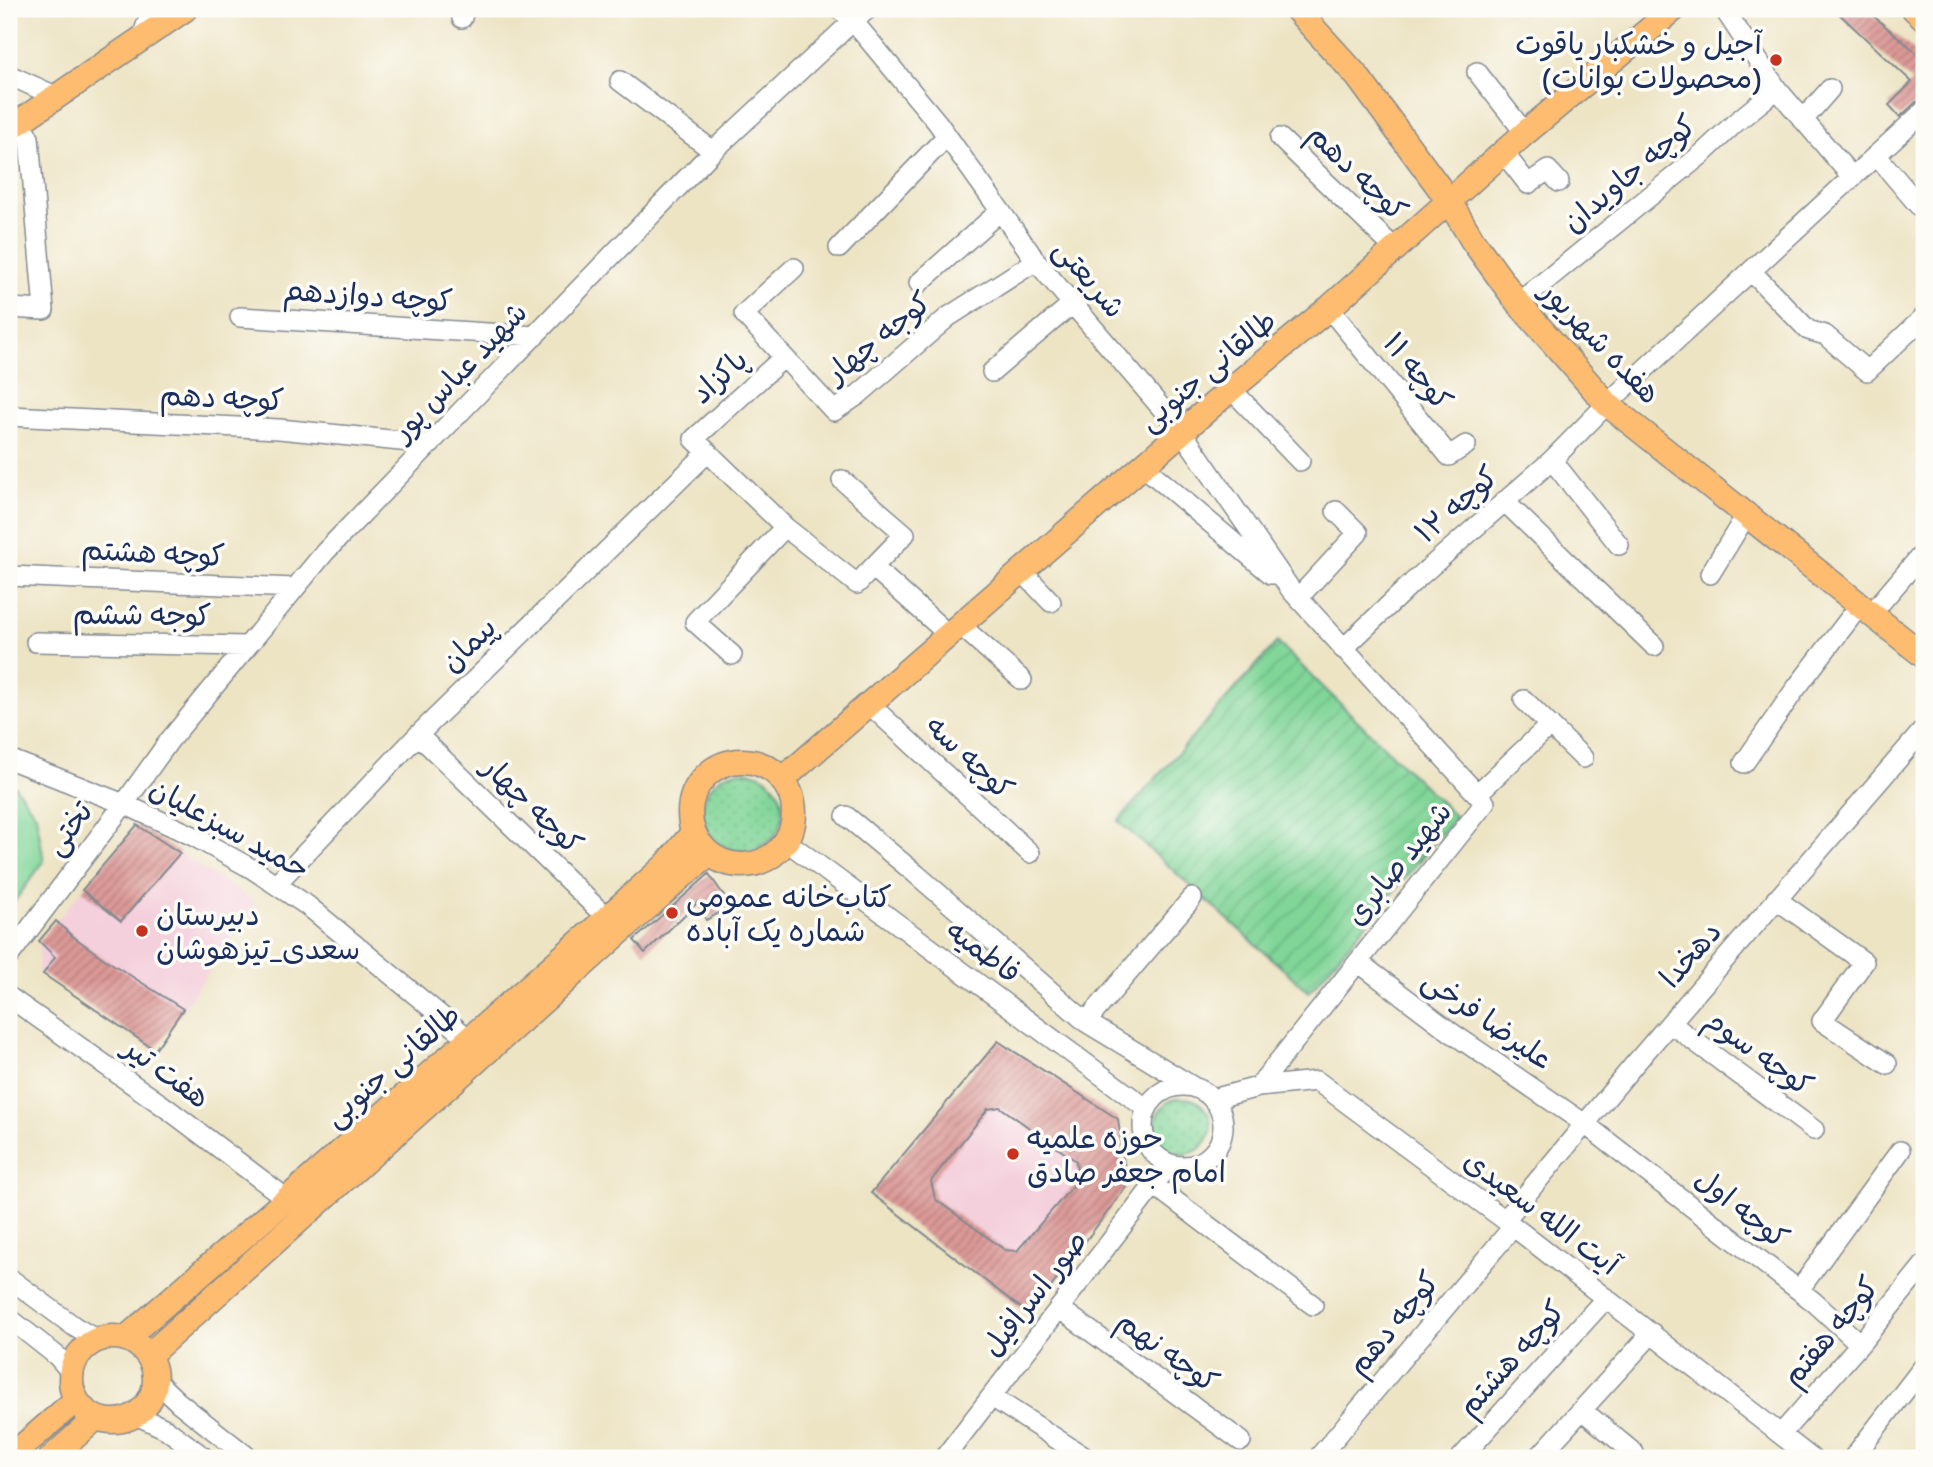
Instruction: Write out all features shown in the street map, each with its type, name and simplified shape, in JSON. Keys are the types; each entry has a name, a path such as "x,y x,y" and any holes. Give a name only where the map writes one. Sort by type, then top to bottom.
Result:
{"main road":[{"path":"15,125 185,9"},
{"name":"هفده شهریور","path":"1296,9 1357,76 1449,201 1473,241 1518,303 1607,404 1924,656"},
{"name":"طالقانی جنوبی","path":"783,779 1021,570 1329,308 1503,152 1674,9"},
{"path":"1914,9 1924,18"},
{"path":"738,760 755,762 770,768 783,779 791,794 793,826 786,841 774,854 759,862 742,865 725,862 700,845 693,833 689,817 690,800 697,785 708,772 722,764 738,760"},
{"name":"طالقانی جنوبی","path":"126,1338 607,918 666,865 693,833"},
{"name":"طالقانی جنوبی","path":"149,1355 668,888 710,854"},
{"path":"126,1338 149,1355 156,1381 146,1406 136,1415 110,1421 96,1418 76,1400 71,1386 71,1372 76,1358 85,1347 97,1339 126,1338"},
{"path":"9,1458 76,1400"},
{"path":"51,1458 96,1418"}],"street":[{"path":"142,37 152,9"},
{"name":"شهید عباس پور","path":"124,804 169,741 325,552 846,15 868,9"},
{"path":"1724,9 1777,89 1852,177"},
{"name":"شریعتی","path":"846,15 947,136 1036,261 1182,432 1294,594"},
{"path":"1477,72 1525,133"},
{"path":"9,75 55,96"},
{"path":"620,80 713,151"},
{"name":"کوچه جاویدان","path":"1518,303 1691,163 1777,89"},
{"path":"1803,120 1830,89"},
{"name":"کوچه ۱۲","path":"1343,649 1412,583 1552,460 1607,404 1924,111"},
{"path":"9,308 44,310 29,138 15,125"},
{"path":"839,248 947,136"},
{"name":"کوچه دهم","path":"1280,138 1394,248"},
{"path":"1503,152 1528,184 1548,170 1559,182"},
{"path":"1876,155 1920,206"},
{"path":"919,283 1000,211"},
{"name":"کوجه چهار","path":"794,268 744,314 834,411 858,394 948,317 1036,261"},
{"path":"1751,271 1808,330 1825,335 1867,371 1924,317"},
{"path":"992,372 1072,304"},
{"name":"کوچه ۱۱","path":"1329,308 1449,456 1466,445"},
{"name":"کوچه دوازدهم","path":"240,317 535,336"},
{"name":"پاکزاد","path":"701,445 784,357"},
{"path":"1231,389 1300,461"},
{"name":"کوچه دهم","path":"9,416 279,429 431,444"},
{"path":"701,445 785,527 857,584 905,534 842,480"},
{"name":"پیمان","path":"276,884 701,445"},
{"path":"1552,460 1619,545"},
{"path":"1143,466 1294,594 1358,533 1336,511"},
{"path":"1504,501 1654,646"},
{"path":"1710,574 1747,514"},
{"path":"732,655 695,622 785,527"},
{"path":"1744,762 1794,691 1866,610 1924,552"},
{"path":"873,567 1022,680"},
{"path":"1021,570 1051,602"},
{"name":"کوچه هشتم","path":"9,576 295,588"},
{"name":"شهید صابری","path":"1258,1087 1485,803 1294,594"},
{"name":"کوجه ششم","path":"36,642 247,646"},
{"path":"1524,701 1583,758"},
{"name":"کوچه سه","path":"869,705 1030,853"},
{"path":"1477,794 1550,724"},
{"name":"دهخدا","path":"1509,1224 1585,1124 1924,729"},
{"name":"کوچه چهار","path":"418,735 607,918"},
{"name":"حمید سبزعلیان","path":"9,759 124,804 193,836 276,884 308,906 469,1038"},
{"name":"تختی","path":"9,956 124,804"},
{"name":"فاطمیه","path":"846,816 1086,1023 1195,1088"},
{"name":"فاطمیه","path":"786,841 1147,1109"},
{"path":"1086,1023 1192,898"},
{"path":"1776,899 1864,962 1822,1021 1887,1064"},
{"name":"علیرضا فرخی","path":"1358,962 1452,1033 1585,1124"},
{"name":"هفت تیر","path":"9,997 169,1110 287,1199"},
{"name":"کوچه سوم","path":"1670,1023 1814,1130"},
{"name":"آیت الله سعیدی","path":"1213,1099 1258,1087 1317,1082 1509,1224 1811,1458"},
{"path":"1184,1086 1195,1088 1213,1099 1220,1110 1222,1136 1217,1148 1208,1158 1196,1164 1170,1164 1158,1157 1149,1147 1143,1122 1147,1109 1162,1092 1184,1086"},
{"name":"کوچه اول","path":"1585,1124 1799,1290 1860,1343"},
{"path":"1799,1290 1900,1151"},
{"name":"صور اسرافیل","path":"944,1458 1170,1164"},
{"path":"1154,1185 1313,1305"},
{"name":"کوچه دهم","path":"1318,1458 1509,1224"},
{"name":"کوچه هفتم","path":"1781,1434 1924,1265"},
{"path":"9,1278 75,1327 97,1339"},
{"name":"کوچه هشتم","path":"1461,1458 1606,1298"},
{"name":"کوچه نهم","path":"1059,1308 1241,1441"},
{"path":"9,1318 57,1356 71,1372"},
{"path":"1538,1458 1651,1333"},
{"path":"1853,1458 1924,1366"},
{"path":"156,1381 178,1402 249,1458"},
{"path":"992,1397 1086,1458"},
{"path":"1582,1410 1634,1453"},
{"path":"136,1415 166,1429 205,1458"}],"shaded area":[{"name":"دبیرستان سعدی_تیزهوشان","path":"137,825 256,903 155,1050 38,971 39,941"},
{"name":"حوزه علمیه امام جعفر صادق","path":"998,1041 1118,1119 1127,1186 1030,1315 871,1193"}],"green space":[{"path":"1277,642 1456,817 1309,992 1118,821"},
{"path":"743,771 758,774 771,783 780,796 783,811 780,826 771,839 758,848 743,851 728,848 715,839 706,826 703,811 706,796 715,783 728,774"},
{"path":"9,784 15,786 36,815 44,861 9,909"},
{"path":"1177,1098 1189,1098 1199,1102 1207,1110 1211,1126 1207,1142 1199,1150 1189,1154 1177,1154 1167,1150 1159,1142 1155,1132 1155,1120 1159,1110 1167,1102"}],"building":[{"path":"1834,9 1865,9 1924,59 1924,99 1916,102 1900,117 1889,105 1912,82"},
{"path":"137,825 180,853 121,921 82,890"},
{"name":"کتاب‌خانه عمومی شماره یک آباده","path":"709,874 731,906 706,920 698,902 645,953 634,940"},
{"path":"56,921 103,958 183,1009 155,1050 43,974 55,957 39,941"},
{"name":"حوزه علمیه امام جعفر صادق","path":"998,1041 1118,1119 1127,1186 1030,1315 871,1193","holes":["1000,1107 1076,1161 1078,1180 1017,1251 1005,1250 935,1199 931,1181 988,1109"]}],"place":[{"name":"آجیل و خشکبار یاقوت (محصولات بوانات)","path":"1776,60"},
{"name":"کتاب‌خانه عمومی شماره یک آباده","path":"672,913"},
{"name":"دبیرستان سعدی_تیزهوشان","path":"142,931"},
{"name":"حوزه علمیه امام جعفر صادق","path":"1013,1154"}]}
